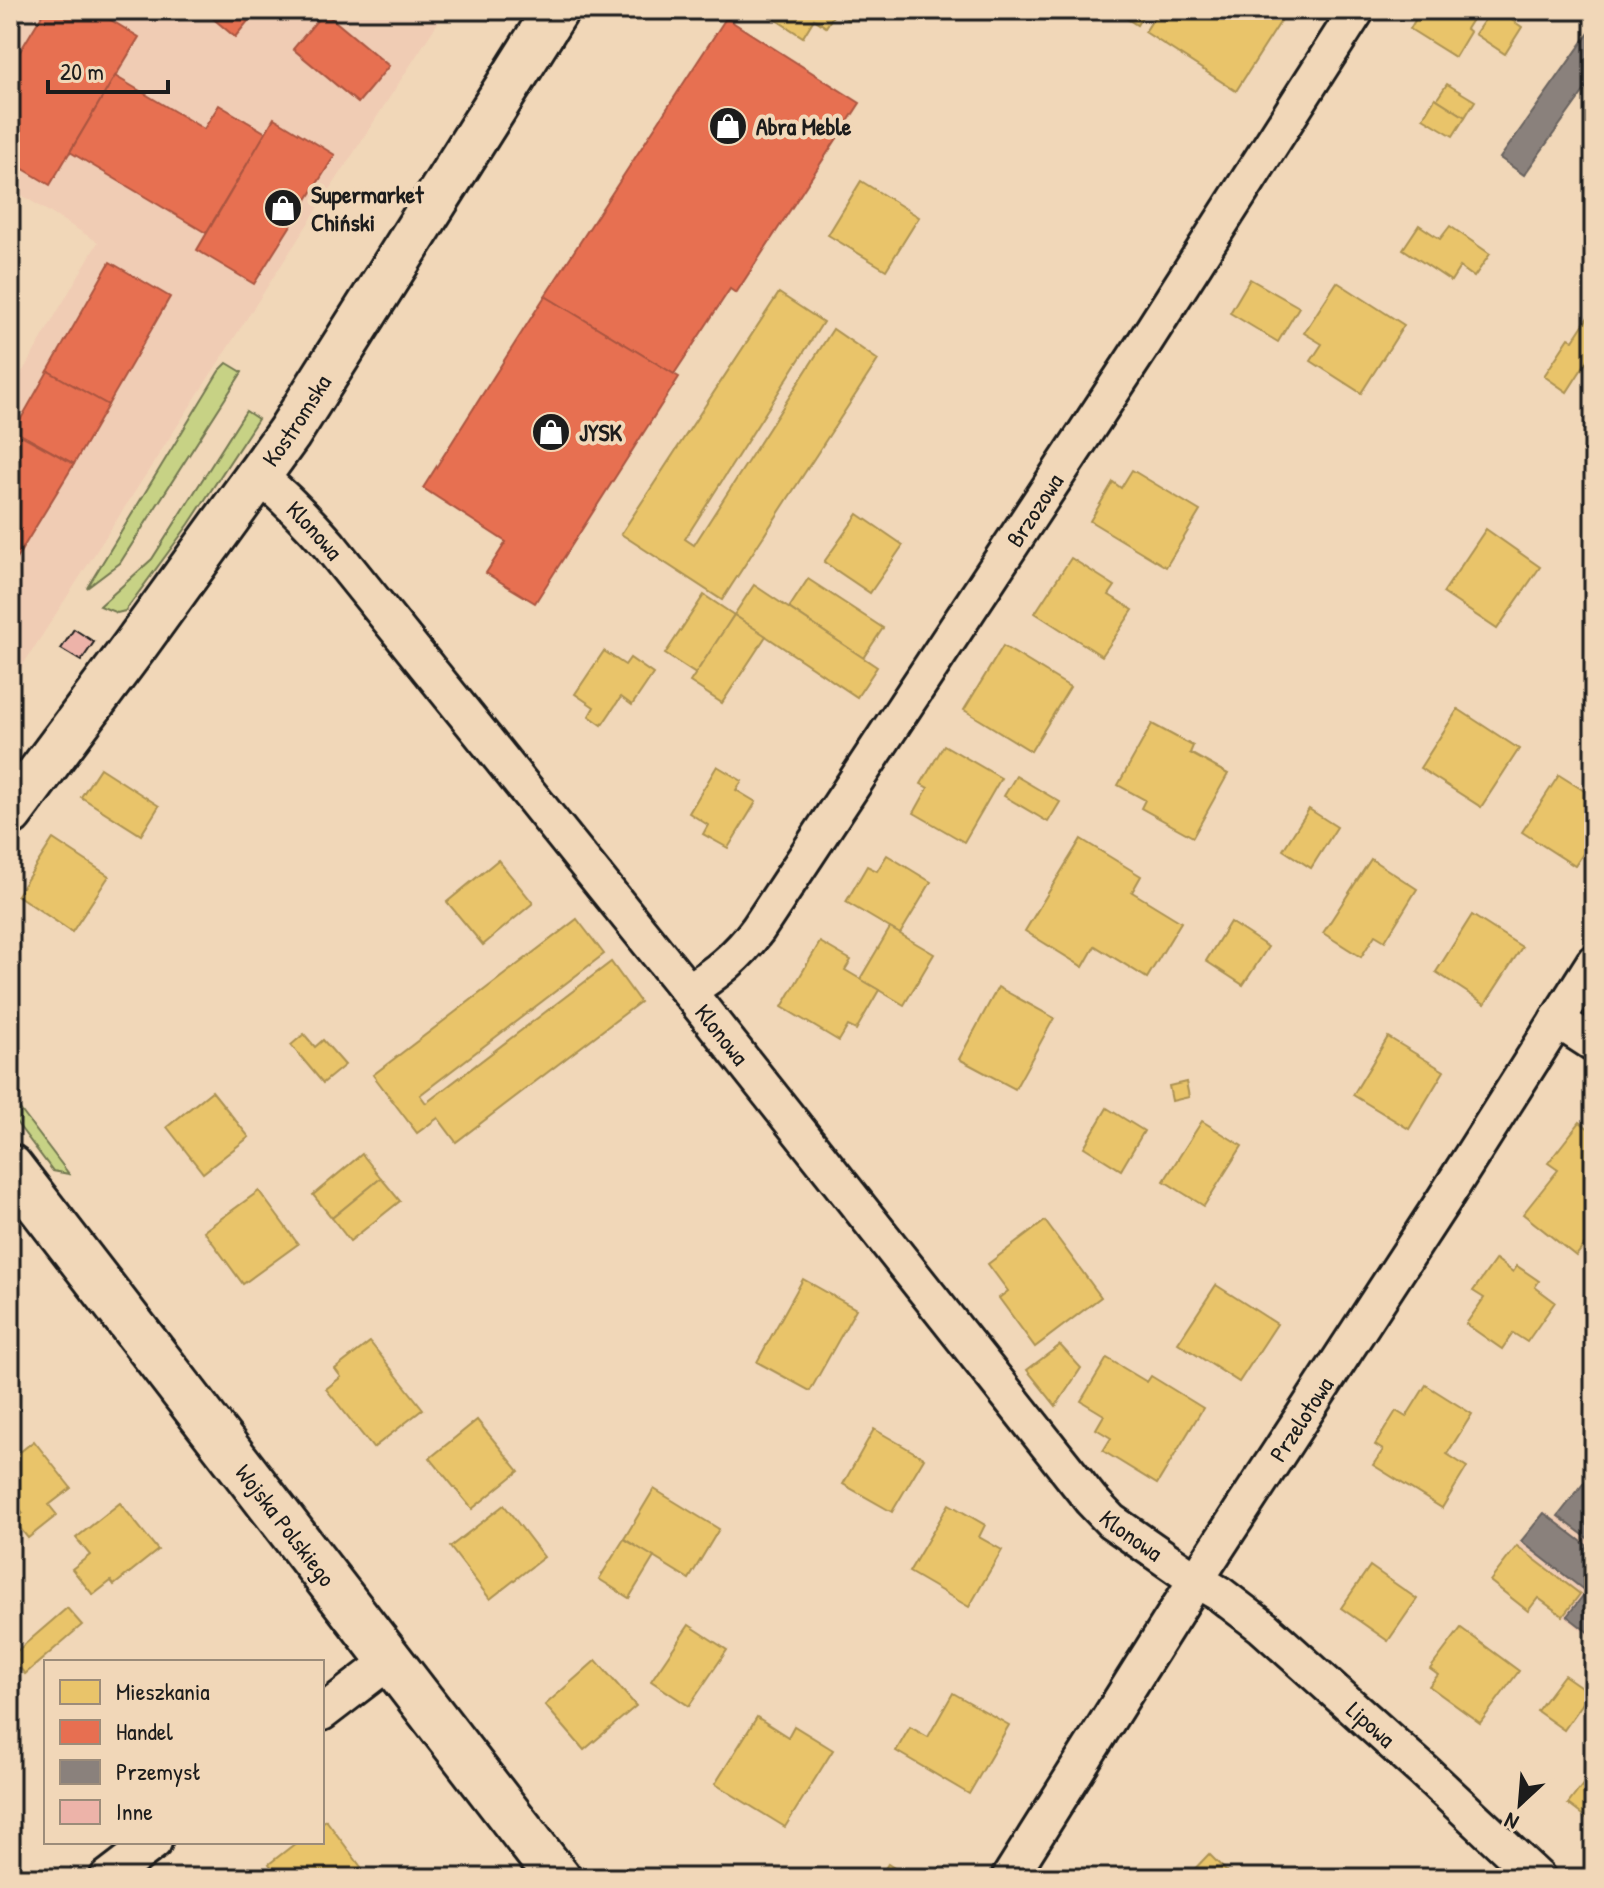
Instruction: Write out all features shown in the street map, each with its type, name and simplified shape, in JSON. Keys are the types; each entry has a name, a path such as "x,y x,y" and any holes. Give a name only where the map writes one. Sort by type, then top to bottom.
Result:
{"street":[{"name":"Kostromska","path":"10,813 289,433 556,10"},
{"name":"Brzozowa","path":"688,991 735,957 758,929 1141,348 1357,10"},
{"name":"Klonowa","path":"259,476 280,492 329,545 688,991 1091,1500 1111,1521 1196,1580"},
{"name":"Przelotowa","path":"1009,1878 1196,1580 1443,1201 1594,962"},
{"path":"1557,1020 1594,1044"},
{"name":"Wojska Polskiego","path":"11,1167 558,1878"},
{"name":"Lipowa","path":"1196,1580 1263,1627 1538,1878"},
{"path":"324,1711 391,1660"},
{"path":"107,1878 151,1844"}],"shaded area":[{"path":"10,10 446,10 10,685 10,393 98,242 10,188"},
{"path":"1594,1468 1594,1640 1563,1616 1580,1594 1517,1546 1544,1511 1555,1519"}],"green space":[{"path":"227,363 242,372 120,563 87,588 219,371"},
{"path":"246,411 258,419 189,524 125,611 117,613 100,606 152,559"},
{"path":"10,1096 69,1174 53,1171 10,1114"}],"building: Mieszkania":[{"path":"778,10 847,10 853,14 849,20 836,11 826,27 814,19 803,37 773,18"},
{"path":"1113,10 1146,10 1137,25"},
{"path":"1159,10 1288,10 1236,91 1145,32"},
{"path":"1421,10 1478,10 1466,29 1470,32 1455,57 1410,29"},
{"path":"1497,10 1522,27 1505,54 1475,34 1490,12 1493,14"},
{"path":"1447,84 1475,101 1465,117 1437,99"},
{"path":"1435,98 1465,117 1453,136 1423,118"},
{"path":"861,181 919,217 886,270 828,235"},
{"path":"1419,225 1440,239 1450,226 1490,254 1474,277 1460,267 1451,281 1403,249"},
{"path":"1250,279 1299,307 1278,342 1230,313"},
{"path":"1337,282 1404,325 1361,393 1311,361 1322,344 1304,333"},
{"path":"779,293 823,322 685,539 694,545 833,329 878,360 722,600 621,534"},
{"path":"1594,308 1594,344 1589,351 1592,353 1567,392 1544,376"},
{"path":"1132,470 1200,511 1166,567 1090,521 1113,482 1121,488"},
{"path":"858,514 903,545 870,593 824,562"},
{"path":"1486,529 1540,567 1497,629 1443,593"},
{"path":"1071,558 1115,586 1109,595 1133,610 1102,656 1035,613"},
{"path":"808,579 883,628 863,658 789,608"},
{"path":"754,585 877,667 857,697 734,615"},
{"path":"704,595 734,615 696,674 665,654"},
{"path":"734,615 766,636 722,703 690,682"},
{"path":"1003,646 1070,687 1031,751 964,710"},
{"path":"604,651 625,665 630,658 653,674 632,705 621,697 602,725 589,716 594,707 575,694"},
{"path":"1458,709 1519,749 1481,807 1420,768"},
{"path":"1152,724 1193,746 1190,753 1228,774 1193,837 1141,808 1145,800 1118,785"},
{"path":"944,745 1001,778 964,842 914,813 928,788 921,784"},
{"path":"717,766 742,781 736,790 756,802 728,848 703,834 708,825 689,813"},
{"path":"100,768 159,806 141,835 81,797"},
{"path":"1559,775 1594,797 1594,837 1575,866 1522,832"},
{"path":"1016,776 1060,802 1048,822 1004,796"},
{"path":"1309,809 1337,827 1311,868 1283,850"},
{"path":"53,839 109,876 72,932 17,895"},
{"path":"1081,839 1141,876 1132,892 1181,922 1147,978 1095,946 1083,967 1025,931"},
{"path":"887,855 931,882 900,934 846,902 867,866 877,871"},
{"path":"1371,859 1417,889 1385,941 1375,935 1361,957 1323,933"},
{"path":"498,860 533,903 483,945 447,902"},
{"path":"1472,915 1522,947 1485,1004 1436,972"},
{"path":"577,919 604,954 420,1095 426,1103 611,962 640,1002 456,1142 438,1118 417,1133 373,1075"},
{"path":"1230,922 1268,947 1243,985 1206,961"},
{"path":"890,928 934,954 904,1005 860,979"},
{"path":"820,942 851,960 845,970 879,990 856,1030 848,1026 839,1041 782,1007"},
{"path":"998,987 1054,1018 1015,1089 959,1059"},
{"path":"304,1034 315,1047 323,1040 345,1065 323,1083 291,1045"},
{"path":"1388,1037 1444,1071 1409,1129 1353,1095"},
{"path":"1186,1082 1189,1097 1172,1101 1169,1086"},
{"path":"212,1091 249,1137 203,1173 167,1127"},
{"path":"1107,1108 1144,1131 1121,1170 1084,1147"},
{"path":"1202,1121 1242,1146 1204,1206 1164,1181"},
{"path":"1580,1122 1594,1133 1594,1232 1576,1256 1523,1214 1558,1170 1548,1163"},
{"path":"362,1154 381,1178 332,1218 313,1195"},
{"path":"381,1178 400,1201 350,1241 332,1218"},
{"path":"259,1191 298,1244 243,1284 204,1231"},
{"path":"1045,1221 1101,1297 1035,1347 999,1298 1008,1291 988,1264"},
{"path":"1496,1259 1513,1272 1517,1266 1539,1281 1535,1287 1555,1302 1527,1342 1513,1333 1502,1349 1466,1324 1484,1298 1473,1291"},
{"path":"803,1279 856,1309 810,1391 757,1362"},
{"path":"1216,1285 1277,1324 1239,1382 1178,1343"},
{"path":"370,1342 423,1409 373,1448 326,1389 341,1377 335,1369"},
{"path":"1060,1345 1081,1368 1056,1406 1027,1370"},
{"path":"1107,1358 1147,1382 1151,1376 1203,1408 1157,1484 1103,1451 1111,1438 1096,1429 1104,1415 1081,1401"},
{"path":"1426,1385 1472,1414 1447,1454 1467,1467 1442,1508 1373,1465 1383,1450 1375,1445 1396,1411 1406,1417"},
{"path":"477,1420 519,1471 472,1509 430,1458"},
{"path":"874,1429 924,1458 892,1512 843,1484"},
{"path":"34,1441 71,1488 49,1505 57,1515 28,1538 14,1521 23,1513 10,1496 10,1471 13,1469 10,1460"},
{"path":"654,1489 719,1529 689,1579 624,1539"},
{"path":"120,1503 158,1550 114,1585 111,1581 93,1595 72,1569 90,1555 76,1538"},
{"path":"949,1504 985,1525 979,1537 1002,1550 969,1607 909,1572"},
{"path":"504,1505 544,1557 490,1599 450,1547"},
{"path":"624,1539 654,1557 629,1598 599,1579"},
{"path":"1517,1546 1580,1594 1563,1616 1538,1598 1528,1611 1490,1581"},
{"path":"1370,1566 1417,1599 1388,1641 1341,1608"},
{"path":"67,1608 82,1625 25,1674 10,1657"},
{"path":"689,1625 727,1650 689,1706 651,1681"},
{"path":"1461,1628 1519,1671 1480,1723 1429,1686 1438,1675 1430,1669"},
{"path":"596,1660 636,1706 584,1750 545,1705"},
{"path":"1564,1675 1590,1693 1564,1730 1537,1711"},
{"path":"953,1693 1009,1725 969,1794 896,1751 910,1727 928,1737"},
{"path":"757,1717 788,1737 794,1726 833,1750 785,1827 715,1784"},
{"path":"1594,1770 1594,1824 1568,1804"},
{"path":"326,1820 361,1867 347,1878 280,1878 269,1864 294,1844 324,1844"},
{"path":"1209,1854 1233,1878 1186,1878"},
{"path":"888,1864 910,1878 879,1878"}],"building: Handel":[{"path":"45,10 94,10 139,37 50,185 10,161 10,68"},
{"path":"203,10 257,10 235,37"},
{"path":"324,12 389,66 358,103 293,49"},
{"path":"726,18 860,103 736,293 730,289 674,374 545,296"},
{"path":"115,76 204,129 219,105 266,133 206,233 70,152"},
{"path":"274,118 335,155 254,284 197,250"},
{"path":"110,262 170,297 108,405 48,371"},
{"name":"JYSK","path":"545,296 679,377 535,603 486,573 506,542 423,488"},
{"path":"48,371 108,405 74,464 14,431"},
{"path":"14,431 74,464 13,564 10,562 10,437"}],"building: Przemysł":[{"path":"1594,26 1594,77 1524,175 1500,158"},
{"path":"1594,1470 1594,1543 1558,1516"},
{"path":"1544,1513 1594,1551 1594,1598 1521,1541"},
{"path":"1586,1592 1594,1599 1594,1637 1567,1616"}],"building: Inne":[{"path":"74,629 94,642 81,661 61,649"}],"place":[{"name":"Abra Meble","path":"728,126"},
{"name":"Supermarket Chiński","path":"283,208"},
{"name":"JYSK","path":"551,432"}]}
